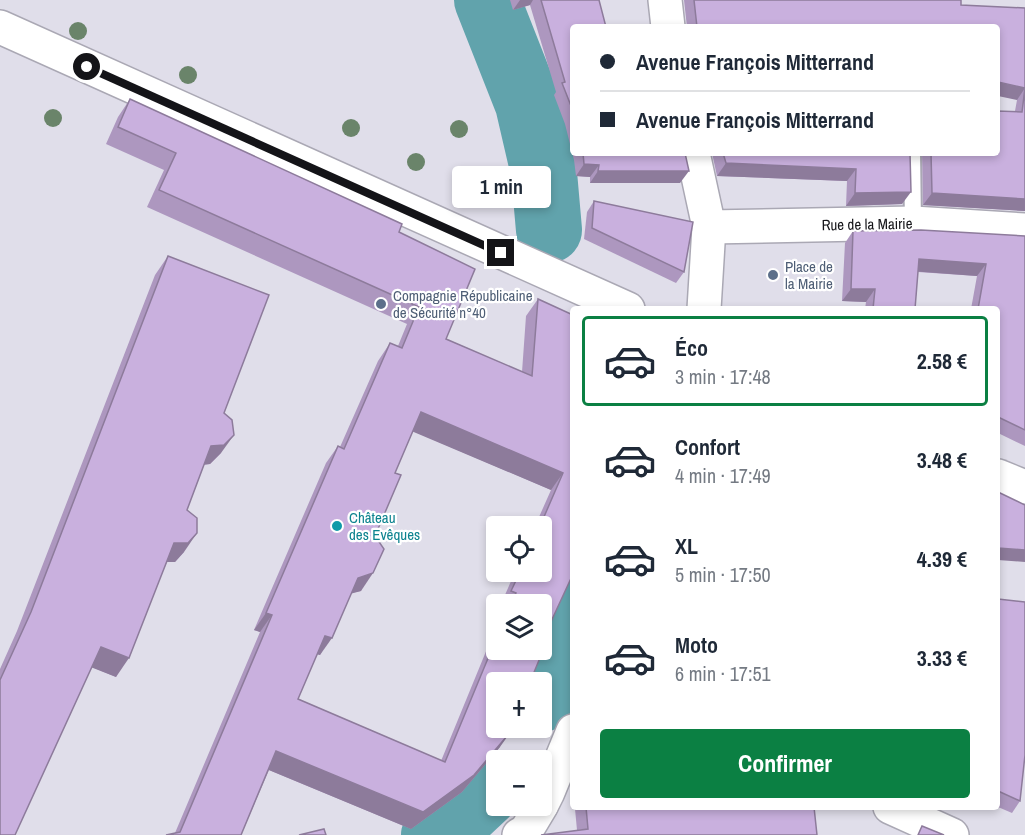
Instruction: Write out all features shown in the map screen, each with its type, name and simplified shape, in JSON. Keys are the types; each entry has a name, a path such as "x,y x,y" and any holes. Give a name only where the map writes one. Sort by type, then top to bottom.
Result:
{"street":[{"path":"665,0 668,24"},
{"path":"0,27 621,306"},
{"path":"694,156 709,227 704,306"},
{"name":"Rue de la Mairie","path":"709,227 913,223 1025,230"},
{"path":"1000,477 1025,487"},
{"path":"552,782 570,737"},
{"path":"897,810 952,835"},
{"path":"519,835 526,831 535,816"}],"lane":[{"path":"912,156 913,223"}],"building":[{"path":"541,0 599,0 605,24 570,24 570,103 562,83 565,82"},
{"path":"694,0 961,0 961,5 1025,8 1025,88 1000,82 1000,24 697,24"},
{"path":"1025,88 1025,199 932,193 931,156 1000,156 1000,111 1022,112"},
{"name":"Château des Evêques","path":"130,99 402,224 399,232 475,269 446,339 532,376 538,299 570,314 570,580 552,619 552,594 516,594 511,591 515,582 552,582 552,516 544,516 563,473 421,412 395,473 401,475 375,536 384,549 373,573 358,578 332,638 325,636 298,699 445,762 487,660 539,660 534,672 486,672 486,738 505,738 495,750 486,750 486,761 474,775 423,812 276,751 241,835 166,835 180,832 272,615 266,613 338,446 344,449 390,343 402,348 419,307 159,190 176,153 118,127"},
{"path":"583,156 686,156 689,171 598,171 599,165 584,164"},
{"path":"724,156 910,156 911,192 855,193 856,169 726,163"},
{"path":"594,201 693,222 684,272 592,228"},
{"path":"921,230 1025,236 1025,430 1000,418 1000,306 979,306 986,264 919,259 915,306 873,306 875,289 851,289 853,231"},
{"path":"168,256 269,295 224,413 232,420 234,435 224,445 211,446 187,510 197,518 197,533 188,543 174,543 129,658 101,647 15,835 0,835 0,680 31,612"},
{"path":"1000,493 1025,505 1025,550 1000,548"},
{"path":"1000,599 1025,602 1025,755 1020,801 1000,792"},
{"path":"586,810 814,810 817,835 541,835 588,829"},
{"path":"922,826 944,835 918,835"},
{"path":"324,829 326,835 299,835"}],"waterway":[{"path":"487,0 528,104 544,173 549,230"},
{"path":"551,672 570,618"},
{"path":"434,835 461,817 486,793"}],"place":[{"name":"Place de la Mairie","path":"773,275"},
{"name":"Compagnie Républicaine de Sécurité n°40","path":"381,304"},
{"name":"Château des Evêques","path":"337,526"}],"route":[{"path":"87,67 501,253"}]}
